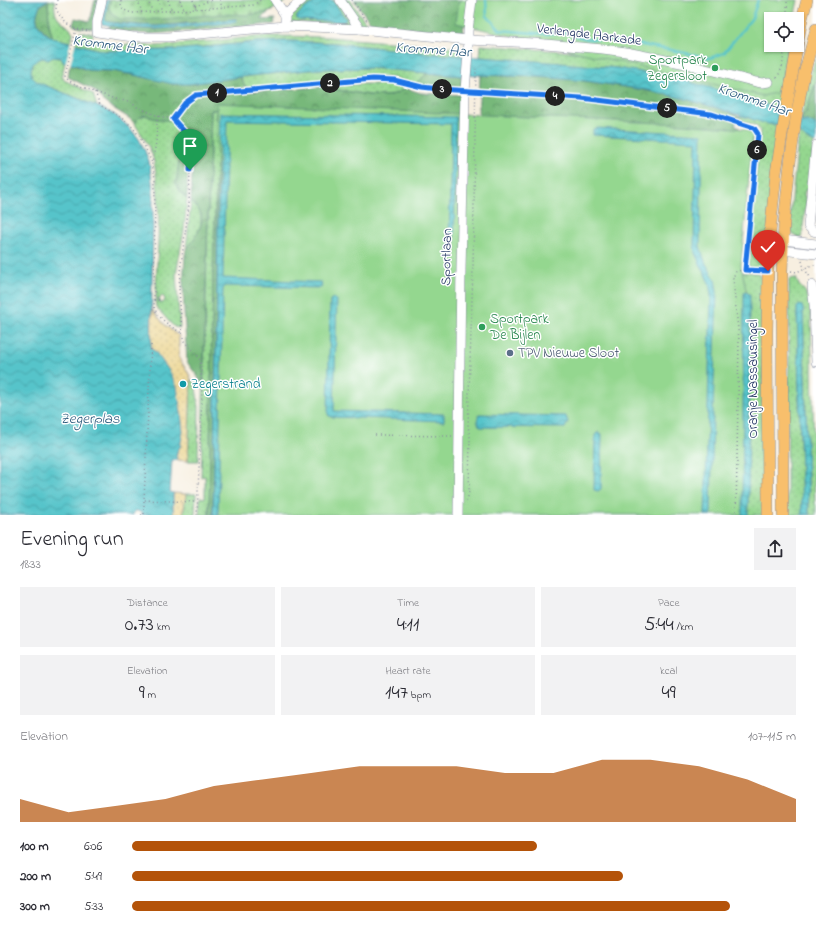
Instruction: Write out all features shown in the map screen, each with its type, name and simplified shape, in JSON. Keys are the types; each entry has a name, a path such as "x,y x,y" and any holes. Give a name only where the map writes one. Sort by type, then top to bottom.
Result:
{"main road":[{"name":"Oranje Nassausingel","path":"768,515 767,332 769,243 776,173 785,114 802,19 807,0"},
{"name":"Oranje Nassausingel","path":"783,515 783,245 790,163 796,118 804,74 816,29"}],"street":[{"path":"97,32 102,0"},
{"path":"275,0 285,15 285,26"},
{"path":"285,15 302,0"},
{"path":"340,0 360,29"},
{"name":"Sportlaan","path":"458,515 461,269 469,86 468,31 472,0"},
{"name":"Verlengde Aarkade","path":"97,32 133,37 168,37 285,26 360,29 468,40 534,43 603,49 686,64 756,82 769,82"},
{"path":"816,146 814,198 808,226 816,232"},
{"path":"769,243 783,245 816,254"},
{"path":"783,245 816,244"},
{"path":"812,285 816,362"}],"path":[{"path":"57,0 56,9 66,23 76,29 97,32"},
{"path":"121,0 122,8 132,13 222,8 253,4 261,0"},
{"path":"138,0 142,13"},
{"path":"148,0 153,12"},
{"path":"158,0 162,11"},
{"path":"168,0 172,11"},
{"path":"180,0 184,10"},
{"path":"193,0 196,9"},
{"path":"195,6 212,0"},
{"path":"220,0 222,8"},
{"path":"352,0 374,31"},
{"path":"786,12 787,0"},
{"path":"76,29 66,69 65,76 68,80 118,100 129,101 137,107 158,116 173,119 189,137 192,143 189,204 179,290 182,333 184,341 199,357 201,365 202,397 197,515"},
{"path":"769,82 775,80 780,73 783,52"},
{"path":"173,119 185,103 196,95 373,79 394,80 433,89 469,86 475,91 581,98 711,114 754,128 758,134 745,270"},
{"name":"Sportlaan","path":"467,508 469,492 470,437 468,426 473,267 475,91 469,86"},
{"path":"95,92 100,105 116,114 134,129 142,141 152,164 155,178 155,310 166,323 182,333"},
{"path":"152,164 156,142 158,116"},
{"path":"782,271 797,272 809,266 816,265"},
{"path":"804,268 813,280 812,285"},
{"path":"736,515 739,340 733,279 735,272 742,270 768,271"},
{"path":"154,300 161,300"},
{"path":"141,515 144,515 151,345"},
{"path":"375,435 460,436"},
{"path":"144,500 195,502"}],"green space":[{"path":"48,0 55,1 56,14 72,31 71,42 53,38 49,25"},
{"path":"48,0 49,25 53,38 47,34 37,19 38,9"},
{"path":"95,0 100,0 95,29 80,28 73,25 75,18 90,21"},
{"path":"108,0 273,10 261,18 266,20 275,19 274,24 151,34 108,31 110,26 159,29 236,21 237,19 158,26 108,22 105,21"},
{"path":"111,0 287,0 278,7 267,12 248,15 223,14 161,19 120,19 113,15 109,8"},
{"path":"306,0 318,0 309,5 296,18 342,22 345,19 332,0 337,0 350,21 348,25 290,22 289,17"},
{"path":"344,0 350,0 367,24 362,26"},
{"path":"354,0 468,0 463,32 373,26"},
{"name":"Sportpark Zegersloot","path":"459,0 798,0 795,12 764,12 764,52 787,52 779,92 763,96 456,23"},
{"path":"80,32 93,33 92,41 113,44 157,46 264,36 329,37 452,47 461,51 461,56 334,43 289,41 257,42 175,50 104,51 75,43"},
{"path":"481,45 627,56 779,84 785,70 788,52 792,52 781,114 617,68 480,57"},
{"path":"816,56 816,81 807,109 800,122 811,73"},
{"path":"53,57 62,58 65,63 62,75 64,80 93,94 97,106 41,84 34,79 31,70 34,63 39,59 43,58 48,60"},
{"path":"70,64 84,69 113,71 189,84 240,77 246,88 208,93 234,93 320,87 369,95 387,96 397,93 405,88 421,93 462,95 461,115 220,113 213,515 209,515 213,273 218,126 216,112 288,112 211,110 203,389 198,377 187,362 183,284 186,250 198,232 201,224 201,214 191,201 192,168 188,155 187,199 178,189 176,184 179,137 176,122 156,119 145,115 138,118 135,124 129,118 105,103 94,90 68,77"},
{"path":"370,68 428,73 415,84 393,78 377,77 246,88 240,77 318,69"},
{"path":"428,73 462,76 462,89 432,88 415,84"},
{"path":"480,75 547,77 584,81 625,87 704,103 739,117 735,125 750,135 478,124"},
{"path":"816,81 816,125 807,121 800,122 807,109"},
{"path":"385,84 405,88 397,93 387,96 369,95 320,87"},
{"name":"Sportpark De Bijlen","path":"217,103 682,124 745,129 753,134 741,265 748,300 747,515 213,515 217,278"},
{"path":"211,110 327,112 217,112 218,126 213,273 209,515 199,515 200,497 205,498 205,476 201,477"},
{"path":"145,115 162,120 169,119 176,122 178,130 178,189 187,199 184,231 176,274 180,328 174,327 156,307 155,300 160,300 160,303 163,303 165,300 164,297 161,296 160,299 156,298 159,212 155,165 152,154 135,124 138,118"},
{"path":"742,116 773,125 779,122 765,268 749,267 748,263 760,131 757,126 738,119"},
{"path":"799,132 806,139 814,142 808,190 805,190 804,197 807,197 803,227 804,232 801,238 794,235 789,228"},
{"path":"191,201 198,209 202,219 200,229 186,250"},
{"path":"740,273 758,273 760,277 764,277 764,515 732,515"},
{"path":"796,278 799,285 805,291 810,304 811,314 816,515 809,515 803,309 798,307 802,515 787,515 789,279"},
{"path":"191,380 195,382 199,407 198,461 188,461"},
{"path":"186,494 196,494 195,515 183,515"}],"sand":[{"name":"Zegerstrand","path":"152,309 164,324 179,336 179,358 191,380 188,461 176,460 177,451 180,447 151,349"},
{"path":"173,493 186,494 183,515 173,515"}],"water":[{"name":"Zegerplas","path":"0,0 48,0 41,4 36,18 38,24 44,32 53,38 104,51 175,50 257,42 289,41 334,43 436,54 617,68 677,78 774,107 781,114 800,122 807,121 816,125 816,143 806,139 799,132 778,124 773,125 764,123 686,99 646,90 586,81 539,77 480,75 462,76 370,68 318,69 189,84 173,84 113,71 88,70 76,65 64,63 61,58 53,57 48,60 43,58 39,59 34,63 31,70 32,76 35,80 41,84 115,115 130,128 139,139 149,161 153,188 151,349 155,351 170,372 177,387 183,432 180,447 177,451 176,460 172,460 170,492 173,493 173,515 142,515 142,513 135,510 133,515 0,515"},
{"path":"105,0 108,0 105,21 108,22 158,26 236,19 237,21 222,24 167,29 115,27 101,23"},
{"path":"318,0 332,0 346,19 344,22 297,19 297,16 304,9"},
{"path":"220,113 456,117 454,251 451,252 449,250 451,124 227,120 223,278 321,282 322,285 321,288 225,286 223,289 218,515 213,515"},
{"path":"593,129 702,134 700,246 705,262 715,279 717,291 711,515 705,515 711,295 709,283 695,253 694,243 696,141 593,135"},
{"path":"746,292 750,295 748,515 742,515 744,293"},
{"path":"333,298 337,300 334,411 444,414 444,421 331,417 328,415 330,300"},
{"path":"799,305 802,306 803,309 809,515 802,515 797,310"},
{"path":"479,414 566,416 568,422 565,428 480,427 477,421"},
{"path":"598,432 602,434 601,489 598,491 594,490 595,435"}],"pier":[{"path":"71,40 76,41 70,66 65,65"}],"waterway":[{"path":"486,0 487,16 500,30 546,34 562,32 587,39 612,40 710,58 724,53 752,18 758,0"}],"place":[{"name":"Sportpark Zegersloot","path":"715,68"},
{"name":"Sportpark De Bijlen","path":"482,327"},
{"name":"TPV Nieuwe Sloot","path":"510,353"},
{"name":"Zegerstrand","path":"183,384"}],"route":[{"path":"190,170 192,143 189,137 173,119 185,103 196,95 373,79 394,80 422,87 439,89 581,98 711,114 754,128 758,134 745,270 768,271"}],"water label":[{"name":"Kromme Aar","path":"110,45"},
{"name":"Kromme Aar","path":"433,50"},
{"name":"Kromme Aar","path":"754,100"}]}
